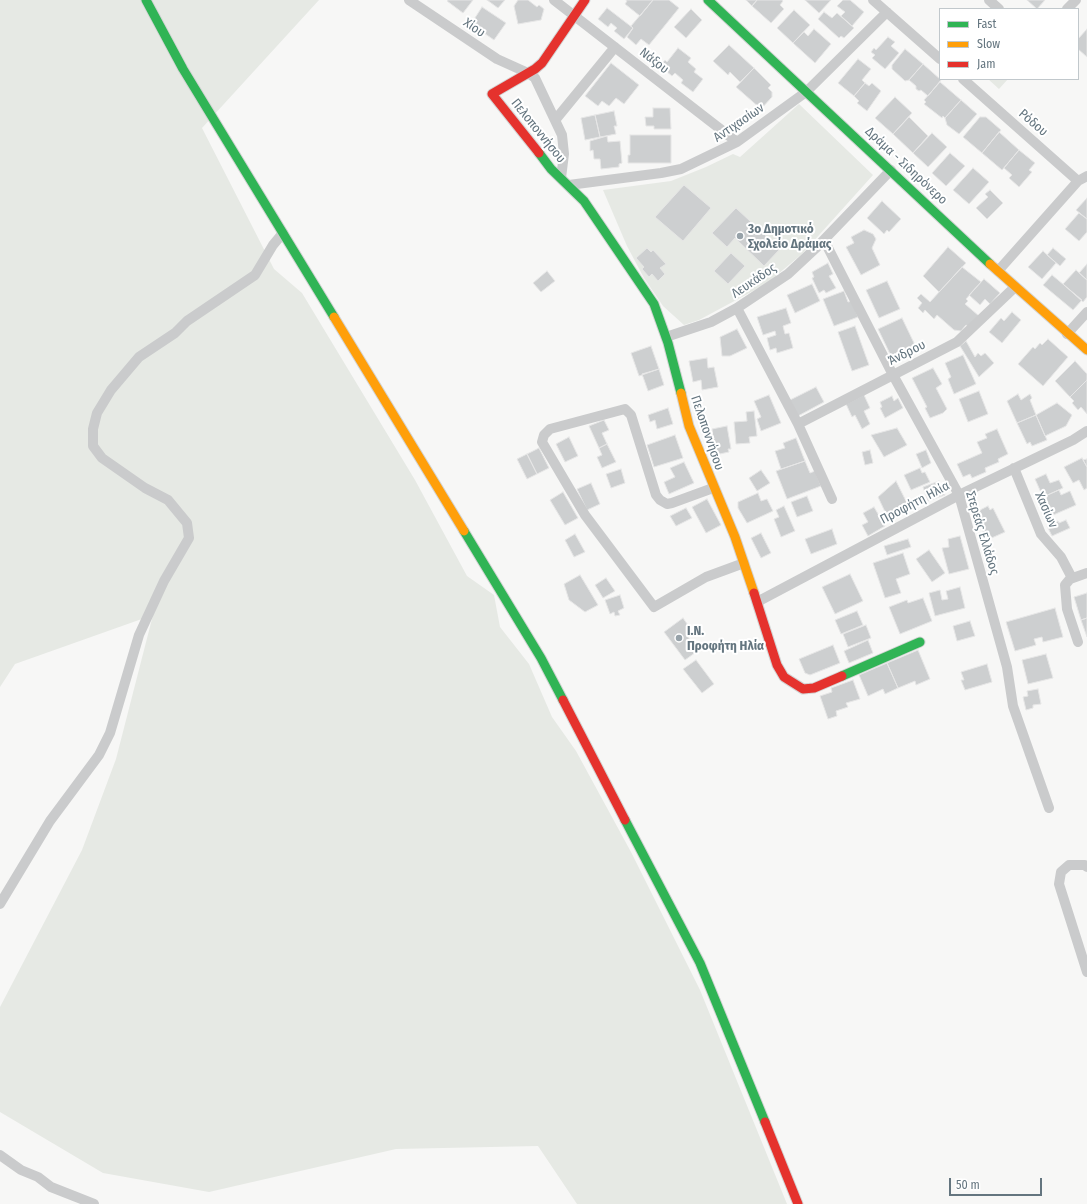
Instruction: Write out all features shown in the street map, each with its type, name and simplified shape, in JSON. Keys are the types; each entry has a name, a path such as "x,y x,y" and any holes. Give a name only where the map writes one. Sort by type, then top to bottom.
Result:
{"street":[{"path":"146,0 183,69 541,658 700,963 798,1204"},
{"name":"Χίου","path":"409,0 500,61 528,73"},
{"name":"Νάξου","path":"554,0 737,142"},
{"path":"561,178 564,146 562,135 538,82 528,73 542,62 585,0"},
{"name":"Δράμα - Σιδηρόνερο","path":"708,0 1015,287 1087,350"},
{"path":"874,0 939,57"},
{"path":"989,0 998,8"},
{"path":"1068,8 1076,0"},
{"name":"Αντιχασίων","path":"569,185 661,173 681,168 737,142 806,92 887,12"},
{"path":"556,119 615,47"},
{"name":"Πελοποννήσου","path":"528,73 492,94 551,169 569,185 595,216 651,299 666,337 686,414 713,488 731,526 777,665 784,677 803,689 814,688 920,642"},
{"name":"Ρόδου","path":"964,80 1083,178"},
{"name":"Λευκάδος","path":"666,337 711,322 737,308 788,274 824,240 891,170"},
{"path":"998,271 1083,178"},
{"path":"0,904 50,821 99,755 110,733 139,635 164,581 189,538 188,523 168,500 145,488 102,458 94,446 93,429 97,413 111,390 139,357 175,333 186,321 255,275 273,245 283,233"},
{"name":"Στερεάς Ελλάδος","path":"824,240 893,375 958,495 1007,667 1013,706 1049,808"},
{"name":"Άνδρου","path":"798,424 958,342 1015,287"},
{"path":"737,308 798,424 832,499"},
{"path":"1067,334 1087,312"},
{"path":"713,488 674,503 667,504 660,500 656,495 631,415 625,409 550,429 544,435 542,442 585,516 654,607 706,577 744,563"},
{"name":"Προφήτη Ηλία","path":"757,602 958,495 1073,440 1087,431"},
{"name":"Χασίων","path":"1014,468 1041,534 1061,557 1072,578"},
{"path":"1078,642 1065,600 1065,585 1067,581 1072,578 1087,573"},
{"path":"1087,867 1085,865 1069,865 1061,872 1059,884 1087,972"},
{"path":"0,1155 21,1170 38,1177 51,1187 94,1204"}],"shaded area":[{"path":"0,0 319,0 202,128 274,269 302,293 415,480 467,576 494,595 500,627 529,664 552,717 576,751 631,852 700,990 787,1204 577,1204 538,1146 396,1149 209,1192 103,1173 0,1112 0,1007 82,850 116,759 153,615 15,664 0,687"},
{"path":"989,80 1007,80 999,89"},
{"path":"799,104 873,175 802,254 766,284 699,320 684,325 663,306 644,278 627,246 603,190 671,181 733,154 740,157"}],"building":[{"path":"473,0 463,13 447,1"},
{"path":"487,0 505,0 498,8"},
{"path":"518,0 528,0 537,7 539,5 544,9 541,20 518,24 514,6"},
{"path":"626,0 653,0 640,16 625,4 627,1"},
{"path":"653,0 669,0 679,8 649,45 641,39 636,45 627,37 633,28 631,26"},
{"path":"746,0 757,0 752,6"},
{"path":"757,0 782,0 783,1 780,5 784,9 771,23 752,6"},
{"path":"805,0 831,0 819,13"},
{"path":"843,0 850,0 864,12 852,26 841,16 845,12 837,6"},
{"path":"1027,0 1045,0 1038,8"},
{"path":"482,7 506,23 494,40 471,24"},
{"path":"607,8 633,28 624,39 614,31 617,28 611,23 608,27 598,19"},
{"path":"691,9 702,20 686,38 674,27"},
{"path":"794,10 810,25 793,43 777,28"},
{"path":"824,12 832,18 837,13 854,28 844,38 841,36 839,38 818,19"},
{"path":"814,29 831,44 815,63 793,43 804,32 808,36"},
{"path":"1087,29 1087,57 1079,50 1079,38"},
{"path":"888,37 895,42 891,46 899,53 885,69 872,58 875,55 871,52 874,48 876,50"},
{"path":"729,45 754,68 740,82 730,72 728,75 713,61"},
{"path":"678,48 691,58 688,62 696,69 694,72 703,79 693,92 681,83 683,80 675,73 672,76 660,66 665,60 667,62"},
{"path":"905,49 923,64 909,80 905,81 892,69 892,65"},
{"path":"858,59 871,69 862,80 865,83 854,96 838,83"},
{"path":"611,63 639,85 624,104 616,98 609,106 602,101 598,106 585,96"},
{"path":"923,64 939,78 939,80 941,80 928,96 921,90 919,91 916,89 916,86 909,80"},
{"path":"754,68 771,85 768,88 772,92 772,97 761,109 736,87"},
{"path":"940,82 961,100 945,118 943,116 942,118 924,104 926,102 924,100"},
{"path":"865,83 869,86 872,83 881,91 867,111 857,103 859,101 854,96"},
{"path":"895,97 912,113 893,134 875,118"},
{"path":"961,100 977,114 959,134 947,125 945,118"},
{"path":"653,108 670,108 671,129 654,129 654,126 646,126 645,117 653,117"},
{"path":"614,111 617,126 614,126 616,134 600,137 595,115"},
{"path":"595,115 600,137 585,140 581,118"},
{"path":"909,117 928,136 913,153 893,134"},
{"path":"980,117 986,117 1001,130 982,153 963,137"},
{"path":"999,132 1019,150 1002,170 982,153"},
{"path":"932,133 947,147 928,167 913,153"},
{"path":"630,135 671,135 671,163 628,163 628,155 630,155"},
{"path":"607,136 608,142 620,141 622,163 619,164 619,167 601,169 600,159 594,159 593,150 590,151 590,141"},
{"path":"1019,150 1035,163 1029,170 1032,172 1019,187 1009,178 1012,175 1004,168"},
{"path":"950,153 965,166 946,186 932,173"},
{"path":"973,168 989,182 969,204 953,190"},
{"path":"684,185 711,208 683,241 655,217"},
{"path":"990,190 1003,203 987,219 976,208 988,197 985,194"},
{"path":"1087,198 1087,219 1076,210"},
{"path":"882,201 901,219 889,232 887,230 884,234 867,218"},
{"name":"3ο Δημοτικό Σχολείο Δράμας","path":"736,208 780,249 764,266 735,238 727,247 712,233"},
{"path":"1079,213 1087,219 1087,232 1079,241 1065,229"},
{"path":"864,230 873,234 876,239 872,248 880,265 861,275 846,247 854,243 851,237"},
{"path":"948,247 966,263 939,292 923,276"},
{"path":"647,248 651,252 653,250 666,264 660,268 665,274 658,281 652,274 649,277 642,269 644,267 636,258"},
{"path":"1053,248 1066,259 1060,266 1047,255"},
{"path":"1043,251 1056,263 1042,279 1028,267"},
{"path":"731,253 745,266 728,284 714,271"},
{"path":"828,263 833,274 829,276 836,288 826,293 824,290 819,293 812,278 814,277 812,272"},
{"path":"1087,264 1087,280 1079,273"},
{"path":"962,267 981,282 966,299 968,301 965,304 979,316 969,327 966,325 961,331 954,330 937,315 934,319 925,310 923,313 918,308 922,303 917,298 921,294 930,302"},
{"path":"1076,270 1087,280 1087,297 1083,302 1063,284"},
{"path":"547,271 555,281 541,292 533,283"},
{"path":"1052,275 1082,300 1073,310 1043,285"},
{"path":"984,279 1000,293 990,304 985,299 980,305 969,295"},
{"path":"887,281 900,309 879,318 866,290"},
{"path":"812,284 820,301 795,313 787,295"},
{"path":"844,291 848,302 852,301 858,317 834,326 823,299"},
{"path":"786,308 791,323 783,326 785,334 789,333 793,348 777,353 776,348 770,350 767,338 776,335 775,331 763,335 757,317"},
{"path":"1012,312 1021,320 1002,343 989,332 1001,318 1004,321"},
{"path":"902,318 915,345 891,356 878,329"},
{"path":"855,326 869,365 852,371 838,332"},
{"path":"737,329 747,348 730,356 722,356 720,337"},
{"path":"1048,339 1068,357 1043,386 1018,364 1033,347 1035,349 1040,343 1042,345"},
{"path":"966,341 975,357 978,353 981,356 985,353 994,363 979,377 960,346"},
{"path":"651,346 659,369 639,376 631,353"},
{"path":"963,355 976,384 954,394 948,379 951,377 945,363"},
{"path":"707,358 708,368 714,367 718,387 702,390 701,380 693,382 689,361"},
{"path":"1075,361 1087,374 1087,380 1070,397 1055,381"},
{"path":"933,368 942,384 936,388 947,409 943,413 930,418 925,408 927,407 912,378"},
{"path":"659,369 664,385 648,391 642,374"},
{"path":"1087,380 1087,414 1081,407 1078,410 1072,403 1074,401 1070,397"},
{"path":"816,387 824,402 798,416 790,400"},
{"path":"979,391 988,414 968,422 959,399"},
{"path":"1018,394 1021,400 1030,394 1032,398 1030,400 1036,415 1017,423 1007,401"},
{"path":"769,395 781,423 761,431 757,419 761,417 754,401"},
{"path":"864,395 870,408 864,411 870,424 862,429 855,415 852,417 846,404"},
{"path":"892,396 894,401 898,398 903,408 885,418 880,408 882,407 880,402"},
{"path":"1057,403 1072,415 1066,426 1045,436 1036,415"},
{"path":"668,408 673,424 657,429 655,420 650,422 648,415"},
{"path":"754,411 757,436 749,437 750,443 736,444 734,422 747,421 746,412"},
{"path":"1036,415 1047,440 1032,446 1030,442 1027,444 1017,423"},
{"path":"604,420 609,430 602,433 607,444 599,448 589,426"},
{"path":"727,426 731,449 728,449 729,452 715,455 712,429"},
{"path":"897,428 907,445 884,457 871,435"},
{"path":"997,429 1008,454 998,459 999,462 985,468 986,472 972,478 970,474 963,477 957,464 982,453 977,442 987,438 985,434"},
{"path":"675,435 683,458 654,467 647,445"},
{"path":"569,437 578,456 565,462 556,444"},
{"path":"796,438 805,461 781,469 775,451 785,448 783,443"},
{"path":"607,444 616,462 602,468 597,457 602,455 599,448"},
{"path":"539,448 549,468 537,474 527,454"},
{"path":"870,450 873,463 865,465 862,452"},
{"path":"926,450 931,463 922,468 916,454"},
{"path":"527,454 537,474 527,479 517,459"},
{"path":"1082,458 1087,467 1087,488 1084,490 1079,480 1073,483 1064,467"},
{"path":"1087,459 1087,467 1083,460"},
{"path":"805,461 810,473 815,471 821,486 787,499 776,471"},
{"path":"684,462 694,483 669,494 664,482 675,477 670,468"},
{"path":"920,468 922,473 925,472 930,482 911,490 904,475"},
{"path":"621,469 625,483 611,488 606,474"},
{"path":"761,470 770,483 757,491 749,478"},
{"path":"1046,474 1050,483 1059,480 1063,488 1043,497 1035,479"},
{"path":"896,481 908,505 887,516 878,497"},
{"path":"939,481 945,495 928,501 923,487"},
{"path":"591,483 600,504 587,510 577,489"},
{"path":"1059,490 1061,495 1070,491 1076,505 1051,516 1043,497"},
{"path":"563,492 578,518 565,525 550,500"},
{"path":"758,493 761,501 767,499 773,511 747,523 738,508 738,502"},
{"path":"807,496 813,511 797,517 791,502"},
{"path":"707,499 721,525 706,533 692,507"},
{"path":"784,506 795,531 781,537 774,519 779,517 776,510"},
{"path":"988,506 990,510 993,508 1005,532 987,540 974,513"},
{"path":"874,507 885,526 868,536 862,525 868,522 863,513"},
{"path":"686,508 692,518 676,526 670,516"},
{"path":"1066,520 1070,528 1052,536 1047,526 1058,521 1059,523"},
{"path":"832,529 837,544 811,554 805,539"},
{"path":"761,533 771,553 761,558 751,538"},
{"path":"575,534 585,552 574,557 565,540"},
{"path":"960,536 969,569 949,574 942,548 949,547 948,539"},
{"path":"908,539 911,547 887,555 884,546"},
{"path":"929,550 945,573 932,582 916,559"},
{"path":"903,553 910,574 896,579 901,593 885,598 873,563"},
{"path":"850,574 863,601 835,614 822,587"},
{"path":"580,575 598,605 585,612 569,600 564,584"},
{"path":"606,578 615,591 603,598 595,585"},
{"path":"960,587 965,608 935,616 929,593 940,590 942,600 948,599 946,591"},
{"path":"1087,593 1087,618 1081,620 1074,597"},
{"path":"620,595 624,608 618,611 620,615 615,616 614,612 610,614 605,600"},
{"path":"923,598 932,621 900,634 889,607 907,600 908,603"},
{"path":"1055,608 1063,637 1043,642 1042,637 1034,639 1036,645 1015,651 1006,622"},
{"path":"857,611 863,625 841,634 835,620"},
{"name":"Ι.Ν. Προφήτη Ηλία","path":"683,618 692,631 686,635 699,650 685,660 664,632"},
{"path":"1087,618 1087,637 1081,620"},
{"path":"970,621 975,636 957,641 953,626"},
{"path":"866,625 871,638 848,647 843,634"},
{"path":"868,640 873,653 849,663 844,651"},
{"path":"833,645 840,663 810,675 805,673 799,659"},
{"path":"918,650 930,679 916,685 915,681 898,688 887,663"},
{"path":"1046,654 1053,678 1028,684 1022,660"},
{"path":"696,660 714,684 702,693 683,669"},
{"path":"887,663 898,688 885,694 883,689 868,696 859,675"},
{"path":"987,664 992,682 965,690 961,680 964,680 961,672"},
{"path":"853,680 860,699 846,703 848,707 836,711 837,716 828,719 820,696 832,692 831,688"},
{"path":"1038,689 1041,704 1033,705 1033,708 1026,710 1023,697 1028,696 1027,691"}],"traffic: fast":[{"path":"146,0 183,69 334,317"},
{"path":"708,0 990,264"},
{"path":"539,153 551,169 584,201 654,304 668,343 681,393"},
{"path":"464,531 541,658 563,700"},
{"path":"842,676 920,642"},
{"path":"625,820 700,963 765,1122"}],"traffic: slow":[{"path":"990,264 1087,350"},
{"path":"334,317 464,531"},
{"path":"681,393 689,426 735,537 754,593"}],"traffic: jam":[{"path":"539,153 492,94 535,69 542,63 585,0"},
{"path":"754,593 777,665 784,677 803,689 814,688 842,676"},
{"path":"563,700 625,820"},
{"path":"765,1122 798,1204"}],"place":[{"name":"3ο Δημοτικό Σχολείο Δράμας","path":"740,236"},
{"name":"Ι.Ν. Προφήτη Ηλία","path":"679,638"}]}
